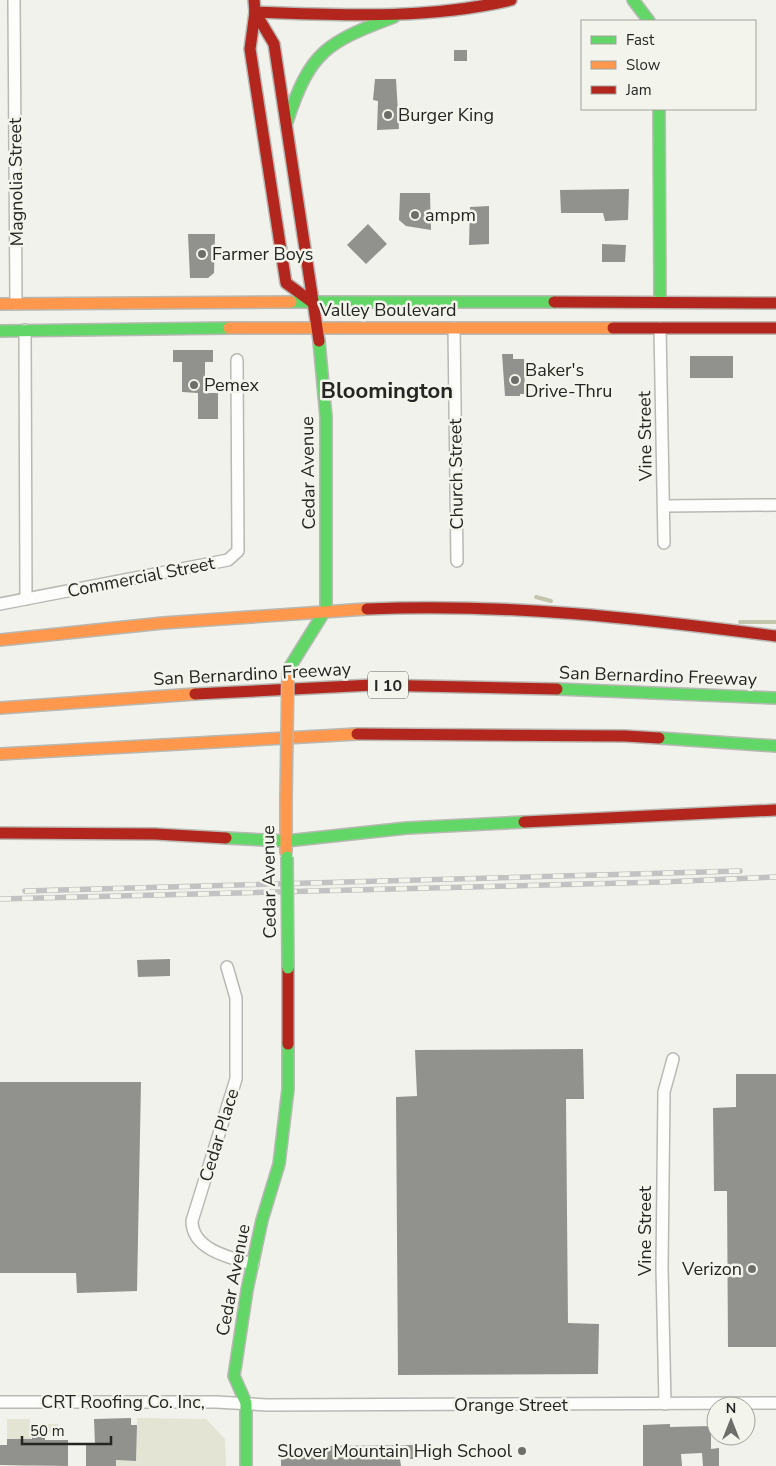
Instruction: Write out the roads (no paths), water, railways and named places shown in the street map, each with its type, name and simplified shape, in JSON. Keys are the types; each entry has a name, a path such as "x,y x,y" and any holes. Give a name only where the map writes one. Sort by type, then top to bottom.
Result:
{"main road":[{"name":"Cedar Avenue","path":"254,0 256,12 250,49 286,283 312,302"},
{"path":"256,12 453,13 511,0"},
{"path":"633,0 648,20"},
{"name":"Cedar Avenue","path":"246,1466 246,1403 234,1376 247,1290 262,1220 279,1164 288,1088 286,798 288,670 326,609 326,417 316,327 297,187 274,44 256,12"},
{"path":"286,123 299,86 312,65 325,52 337,41 400,14"},
{"path":"659,110 660,302"},
{"name":"Valley Boulevard","path":"0,304 312,302 776,303"},
{"name":"Valley Boulevard","path":"0,331 102,328 316,327 776,328"},
{"path":"0,640 121,625 326,609 514,608 608,614 776,636"},
{"name":"San Bernardino Freeway","path":"0,708 197,694 373,685 646,691 776,698"},
{"path":"0,754 376,733 625,736 776,746"},
{"path":"0,834 154,834 286,840 407,828 776,810"}],"street":[{"name":"Magnolia Street","path":"14,0 16,304"},
{"name":"Church Street","path":"454,328 457,561"},
{"name":"Vine Street","path":"660,328 664,543"},
{"path":"24,330 26,599"},
{"name":"Commercial Street","path":"0,604 228,560 238,551 237,360"},
{"path":"664,506 776,504"},
{"name":"Cedar Place","path":"227,967 236,998 236,1079 192,1221 192,1229 201,1241 222,1256 253,1264"},
{"name":"Vine Street","path":"665,1404 662,1266 664,1092 673,1059"},
{"name":"CRT Roofing Co. Inc,","path":"0,1402 246,1403"},
{"name":"Orange Street","path":"246,1403 776,1403"}],"waterway":[{"path":"536,597 551,601"},
{"path":"740,622 776,622"}],"railway":[{"path":"25,891 740,871"},
{"path":"0,899 662,882 776,877"}],"place":[{"name":"Burger King","path":"388,115"},
{"name":"ampm","path":"415,215"},
{"name":"Farmer Boys","path":"202,254"},
{"name":"Baker's Drive-Thru","path":"515,380"},
{"name":"Pemex","path":"194,385"},
{"name":"Verizon","path":"752,1269"},
{"name":"Slover Mountain High School","path":"522,1451"}],"district":[{"name":"Bloomington","path":"387,390"}]}
